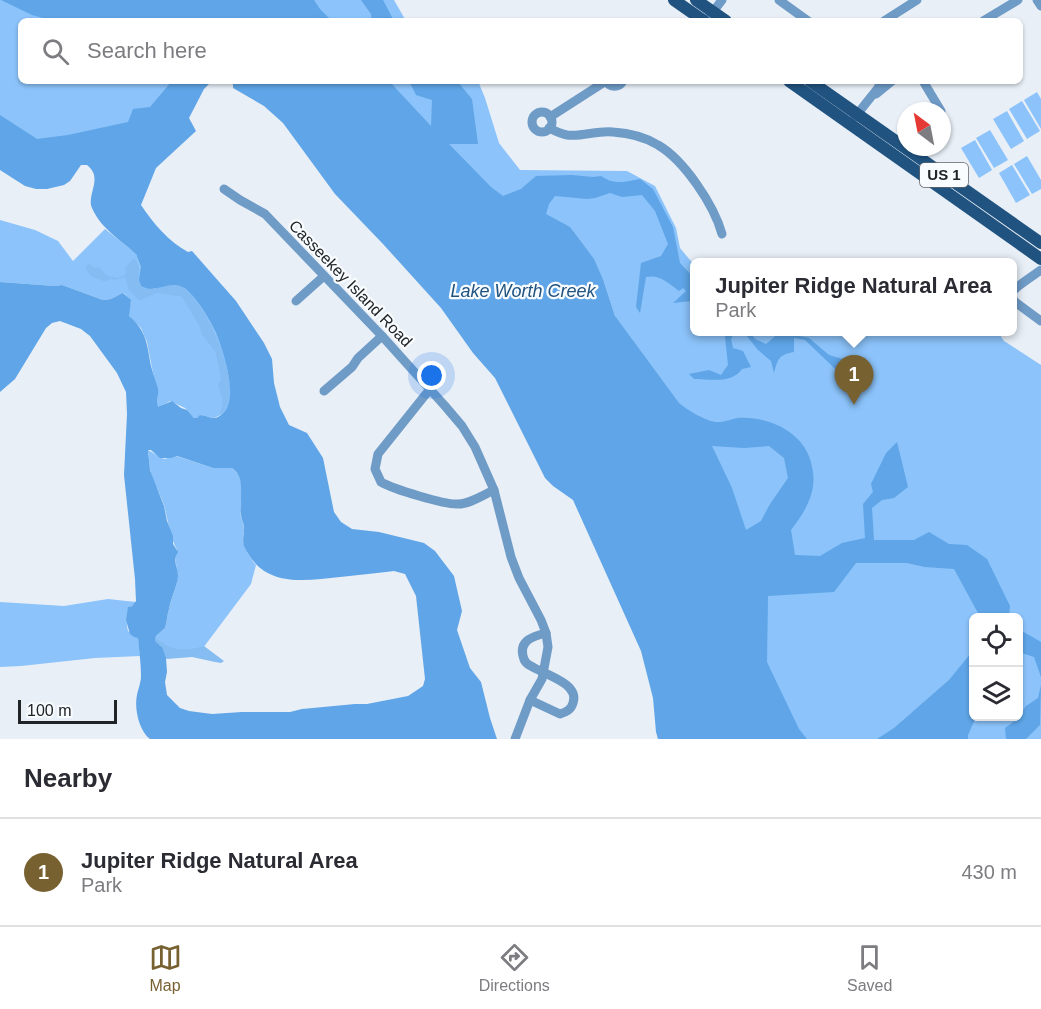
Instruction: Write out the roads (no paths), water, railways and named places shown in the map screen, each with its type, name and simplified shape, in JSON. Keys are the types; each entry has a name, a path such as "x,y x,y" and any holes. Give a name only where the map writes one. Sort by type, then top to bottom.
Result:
{"main road":[{"path":"674,0 719,18"},
{"name":"US 1","path":"794,84 853,119 1041,243"},
{"name":"US 1","path":"813,84 853,119 1041,259"}],"street":[{"path":"704,12 722,0"},
{"path":"778,0 804,18"},
{"path":"889,18 917,0"},
{"path":"988,18 1018,0"},
{"path":"1037,0 1041,6"},
{"path":"550,117 601,84"},
{"path":"608,84 615,87 622,84"},
{"path":"853,119 865,95 876,84"},
{"path":"853,119 878,84"},
{"path":"871,96 888,84"},
{"path":"924,84 935,102"},
{"path":"541,112 550,117 552,122 543,132 533,127 534,116 541,112"},
{"path":"549,128 569,136 611,131 657,144 684,167 705,197 719,222 722,234"},
{"name":"Casseekey Island Road","path":"224,189 265,214 430,389 462,426 475,447 494,490 511,557 519,578 541,620 548,647 542,679 530,700 514,739"},
{"path":"1017,287 1041,270"},
{"path":"296,301 324,276"},
{"path":"1017,304 1041,321"},
{"path":"324,392 382,336"},
{"path":"430,389 378,454 375,469 377,476 381,482 389,486 450,504 461,504 494,490"},
{"path":"530,700 560,714 568,711 573,705 573,691 566,684 532,667 524,660 522,652 524,644 530,638 546,633"}],"water":[{"path":"1,0 314,0 329,18 43,18"},
{"path":"361,0 383,0 392,18 372,18"},
{"path":"169,84 209,84 189,118 196,131 156,168 141,205 168,237 181,248 188,252 192,251 236,301 264,343 272,359 274,383 280,407 289,425 307,433 323,458 334,512 341,522 352,529 379,532 424,543 435,551 454,576 462,611 457,630 470,668 481,682 497,739 150,739 143,731 136,706 141,681 138,638 130,634 126,620 128,607 136,601 124,475 126,392 117,373 90,336 81,329 60,321 46,328 15,379 0,392 0,282 62,285 103,300 123,293 131,300 129,316 139,327 145,339 158,389 158,407 172,401 187,410 194,418 200,415 214,418 222,414 227,407 230,398 228,374 212,326 200,305 183,287 171,285 153,289 141,286 139,280 141,267 137,255 106,228 92,208 94,175 92,170 87,165 81,165 70,181 64,185 36,189 25,186 0,170 0,115 37,139 128,122 133,109 150,107","holes":["148,450 160,458 177,456 213,468 232,468 236,471 241,483 244,546 252,560 273,575 285,579 312,580 394,571 405,574 416,596 425,679 423,686 408,696 367,704 290,712 212,714 180,708 167,695 166,658 162,647 155,641 156,636 165,628 178,576 175,558 178,552 173,544 173,536 164,506 150,470"]},
{"name":"Lake Worth Creek","path":"233,84 392,84 431,126 432,100 416,95 410,84 460,84 472,99 478,144 449,144 491,187 503,196 521,189 536,176 601,176 610,181 620,182 640,179 653,189 673,227 680,263 690,274 690,301 673,303 686,291 683,288 679,291 664,280 651,276 646,277 640,313 636,307 641,263 661,256 668,244 655,211 642,195 622,197 610,193 587,199 555,196 546,214 570,227 594,259 615,316 679,403 705,419 715,422 748,418 769,422 788,431 803,445 811,462 813,484 809,501 791,530 795,555 820,556 842,543 865,538 863,504 873,492 871,484 886,453 897,442 908,487 894,498 882,500 872,508 874,540 914,540 929,532 949,544 967,545 987,559 1010,606 1009,613 978,613 954,569 907,563 856,563 834,592 768,596 767,662 799,729 807,739 658,739 653,698 641,651 573,500 545,478 495,378 473,353 441,308 335,194 283,123 264,106 233,88","holes":["712,446 744,448 769,446 784,458 788,478 761,521 746,530 732,488"]},
{"path":"732,336 733,348 743,351 751,367 742,369 738,374 727,379 694,379 689,374 709,370 721,375 728,365 725,337"},
{"path":"747,336 753,336 766,344 775,336 800,336 809,338 829,355 856,363 845,388 840,374 805,340 794,338 794,352 780,358 774,373 771,361"},
{"path":"1023,632 1041,642 1041,677 1034,657 1023,653"},
{"path":"969,655 969,721 974,721 968,739 877,739 894,728 949,680"},
{"path":"1041,685 1040,725 1026,739 1006,739 1005,728 1015,721 1023,721 1023,710 1038,698"}],"place":[{"name":"Jupiter Ridge Natural Area","path":"854,405"}]}
